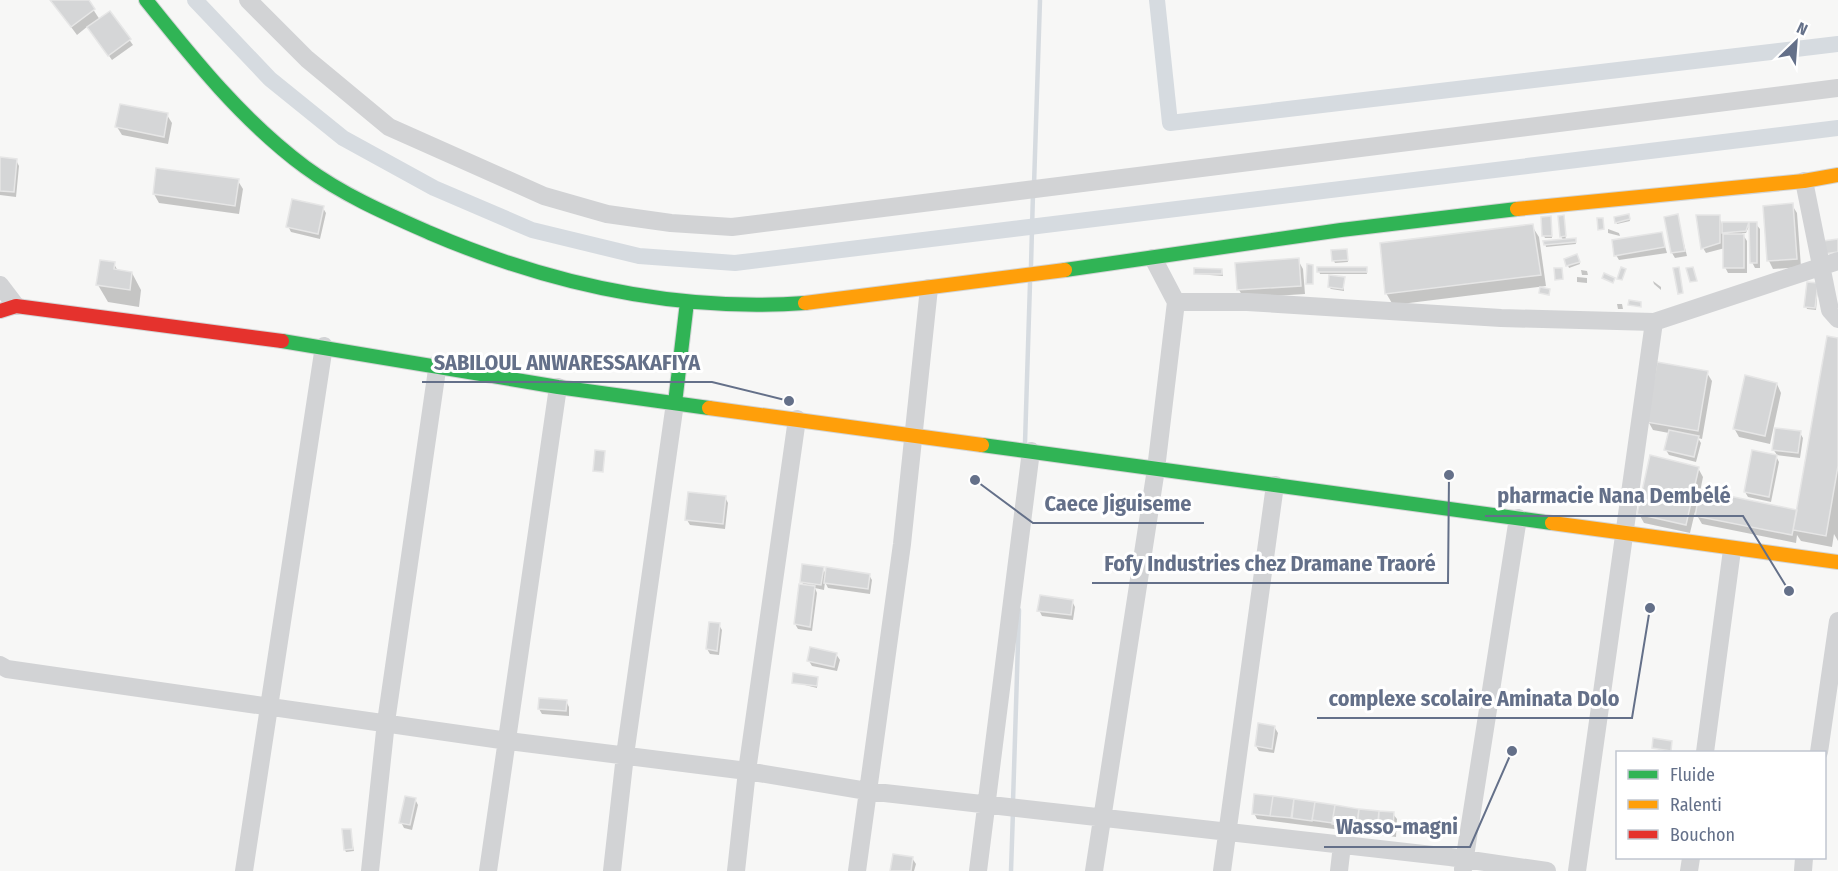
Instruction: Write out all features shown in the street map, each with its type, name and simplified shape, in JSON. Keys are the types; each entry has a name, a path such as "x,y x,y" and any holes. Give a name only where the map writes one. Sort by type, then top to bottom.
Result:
{"street":[{"path":"146,0 180,44 237,108 306,168 384,213 473,253 555,279 624,295 687,302 732,305 794,304 1153,258 1403,220 1838,175"},
{"path":"248,0 308,59 389,127 544,196 607,214 671,223 732,227 1838,88"},
{"path":"1804,180 1830,310 1838,319"},
{"path":"1094,871 1156,469 1176,302 1153,258"},
{"path":"1176,302 1247,302 1501,318 1654,322 1838,261"},
{"path":"0,285 8,308 324,346 438,363 558,387 1623,532 1732,550 1838,562"},
{"path":"857,871 902,543 929,288"},
{"path":"612,871 687,302"},
{"path":"1577,871 1654,322"},
{"path":"244,871 324,346"},
{"path":"370,871 386,722 438,363"},
{"path":"488,871 558,387"},
{"path":"736,871 747,771 797,419"},
{"path":"978,871 1031,451"},
{"path":"1222,871 1275,485"},
{"path":"1464,865 1518,518"},
{"path":"1705,751 1732,550"},
{"path":"1819,751 1838,621"},
{"path":"2,673 269,706 508,741 626,754 867,791 1342,845 1464,865 1547,871"},
{"path":"1339,871 1342,845"}],"building":[{"path":"50,0 89,0 95,9 71,27"},
{"path":"110,11 131,39 108,56 87,27"},
{"path":"120,104 168,113 164,137 115,127"},
{"path":"0,157 17,159 14,192 0,191"},
{"path":"156,168 239,179 235,206 153,194"},
{"path":"292,199 324,206 318,234 286,227"},
{"path":"1793,203 1797,259 1767,261 1763,206"},
{"path":"1629,214 1630,219 1615,223 1614,217"},
{"path":"1678,214 1685,251 1671,253 1664,217"},
{"path":"1564,215 1566,236 1560,237 1558,216"},
{"path":"1696,215 1720,215 1720,243 1701,249"},
{"path":"1551,216 1552,236 1542,236 1541,217"},
{"path":"1597,218 1603,218 1604,229 1598,230"},
{"path":"1722,222 1749,222 1746,231 1722,233"},
{"path":"1749,222 1757,222 1757,263 1750,263"},
{"path":"1533,224 1541,275 1385,294 1380,243"},
{"path":"1662,232 1665,247 1614,256 1612,240"},
{"path":"1723,234 1744,234 1744,268 1723,268"},
{"path":"1576,238 1576,242 1544,245 1543,241"},
{"path":"1838,239 1838,252 1824,254 1823,241"},
{"path":"1347,249 1348,260 1332,261 1331,250"},
{"path":"1577,254 1580,262 1566,266 1564,259"},
{"path":"1299,258 1301,286 1237,290 1235,263"},
{"path":"100,260 115,262 114,269 132,272 130,290 96,285"},
{"path":"1307,264 1313,265 1313,284 1306,284"},
{"path":"1317,267 1367,267 1367,272 1317,272"},
{"path":"1621,267 1626,269 1622,280 1617,279"},
{"path":"1679,267 1683,293 1678,294 1673,268"},
{"path":"1693,267 1697,281 1690,282 1686,268"},
{"path":"1194,268 1222,269 1222,274 1194,274"},
{"path":"1554,268 1562,268 1563,279 1555,280"},
{"path":"1604,273 1615,278 1613,283 1602,278"},
{"path":"1329,275 1345,277 1343,289 1328,287"},
{"path":"1807,282 1818,283 1815,308 1804,307"},
{"path":"1540,287 1550,289 1549,295 1539,293"},
{"path":"1629,300 1641,302 1641,307 1628,305"},
{"path":"1827,336 1838,338 1838,466 1826,536 1793,530"},
{"path":"1657,362 1708,371 1698,431 1646,422"},
{"path":"1745,375 1777,383 1765,436 1733,429"},
{"path":"1775,428 1801,431 1798,453 1772,450"},
{"path":"1669,430 1699,436 1694,457 1664,450"},
{"path":"595,450 605,451 603,472 593,471"},
{"path":"1752,450 1777,455 1769,497 1744,492"},
{"path":"1650,455 1699,467 1686,525 1637,514"},
{"path":"1700,490 1797,510 1792,535 1695,516"},
{"path":"688,492 726,496 723,524 685,520"},
{"path":"802,564 824,567 821,585 800,582"},
{"path":"826,567 870,574 868,589 824,583"},
{"path":"799,584 815,586 810,627 794,624"},
{"path":"1040,595 1073,600 1071,615 1037,611"},
{"path":"709,622 720,623 717,651 706,649"},
{"path":"810,647 837,653 834,667 807,661"},
{"path":"793,673 818,677 817,686 792,683"},
{"path":"539,698 567,700 566,711 538,709"},
{"path":"1258,723 1275,726 1272,749 1255,746"},
{"path":"1653,738 1672,741 1671,751 1652,748"},
{"path":"1254,794 1273,796 1270,816 1252,814"},
{"path":"405,796 416,798 410,825 399,823"},
{"path":"1273,796 1294,799 1292,818 1270,816"},
{"path":"1294,799 1315,802 1312,821 1291,818"},
{"path":"1315,802 1335,805 1332,823 1312,820"},
{"path":"1335,805 1359,809 1356,828 1332,824"},
{"path":"1359,809 1379,811 1377,831 1357,828"},
{"path":"1379,811 1394,812 1393,832 1378,831"},
{"path":"342,829 351,829 353,849 344,850"},
{"path":"893,854 913,857 911,871 890,871"}],"waterway":[{"path":"195,0 270,79 343,138 434,188 532,230 639,256 735,263 1838,128"},
{"path":"1034,185 1040,0"},
{"path":"1157,0 1170,123 1838,44"},
{"path":"1031,266 1033,193"},
{"path":"1025,443 1030,283"},
{"path":"1013,802 1019,610"},
{"path":"1011,871 1013,811"}],"traffic: fast":[{"path":"146,0 220,89 282,149 335,186 398,219 475,251 521,267 613,290 708,303 756,305 805,303"},
{"path":"1065,270 1341,230 1517,209"},
{"path":"675,403 687,302"},
{"path":"282,341 558,387 709,408"},
{"path":"982,445 1552,523"}],"traffic: slow":[{"path":"1517,209 1804,181 1838,175"},
{"path":"805,303 1065,270"},
{"path":"709,408 982,445"},
{"path":"1552,523 1838,562"}],"traffic: jam":[{"path":"0,311 16,306 282,341"}],"place":[{"name":"SABILOUL ANWARESSAKAFIYA","path":"789,401"},
{"name":"Fofy Industries chez Dramane Traoré","path":"1449,475"},
{"name":"Caece Jiguiseme","path":"975,480"},
{"name":"pharmacie Nana Dembélé","path":"1789,591"},
{"name":"complexe scolaire Aminata Dolo","path":"1650,608"},
{"name":"Wasso-magni","path":"1512,751"}]}
